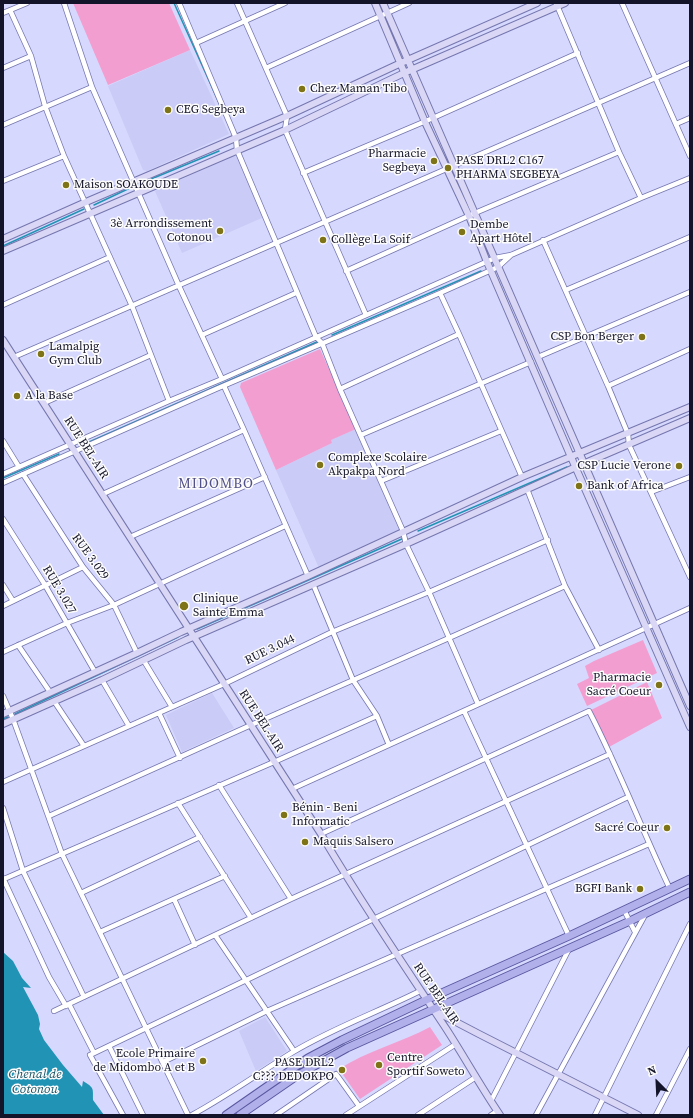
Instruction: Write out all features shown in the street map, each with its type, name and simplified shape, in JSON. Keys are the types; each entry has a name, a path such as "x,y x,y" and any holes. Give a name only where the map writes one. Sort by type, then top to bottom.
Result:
{"main road":[{"path":"226,1115 313,1056 342,1040 426,1000 570,936 690,879"},
{"path":"240,1115 298,1075 329,1057 630,921 690,892"}],"street":[{"path":"3,13 27,3"},
{"path":"64,3 92,87 179,286 222,379"},
{"path":"179,3 236,138 237,150 296,293 316,338 322,343 340,389 403,531 406,544 429,592 478,704"},
{"path":"237,3 287,116 285,130 366,315"},
{"path":"196,42 285,3"},
{"path":"375,3 404,73 416,97 425,122 447,169 495,258 583,464 690,706"},
{"path":"383,3 453,166 472,215 487,262 690,727"},
{"path":"266,68 409,3"},
{"path":"3,239 287,116 401,63 537,3"},
{"path":"3,251 285,130 404,73 556,5 565,3"},
{"path":"622,3 690,156"},
{"path":"556,5 578,53 619,152 641,198"},
{"path":"10,10 31,56 45,106 64,156 132,306 169,401"},
{"path":"303,173 425,122 578,53"},
{"path":"3,68 31,56"},
{"path":"14,357 690,63"},
{"path":"3,125 92,87"},
{"path":"676,124 690,118"},
{"path":"346,271 619,152"},
{"path":"3,181 64,156"},
{"path":"3,474 316,338 495,258 511,255 690,178"},
{"path":"566,290 690,237"},
{"path":"543,240 608,386 628,434 630,445 690,577"},
{"path":"3,483 440,293 491,270 511,255"},
{"path":"3,305 110,257"},
{"path":"538,357 690,292"},
{"path":"202,335 296,293"},
{"path":"440,293 522,478"},
{"path":"340,389 459,334"},
{"name":"RUE BEL-AIR","path":"3,340 321,834 395,954 434,1010 499,1113"},
{"path":"608,386 690,349"},
{"path":"44,403 151,355"},
{"path":"361,435 531,362"},
{"path":"224,386 308,576"},
{"path":"3,714 188,628 308,576 403,531 522,478 690,407"},
{"path":"3,724 144,661 194,636 406,544 576,466 630,445 690,418"},
{"path":"103,494 244,430"},
{"path":"381,481 501,431"},
{"path":"3,442 19,467"},
{"name":"RUE 3.029","path":"23,474 83,567 114,605 137,653"},
{"path":"130,537 265,477"},
{"path":"651,492 690,478"},
{"path":"527,489 565,586 599,650"},
{"name":"RUE 3.027","path":"3,519 45,585 95,672"},
{"path":"3,652 67,623 114,605 285,526"},
{"name":"RUE 3.044","path":"3,782 224,684 332,632 429,592 548,540"},
{"path":"3,606 83,567"},
{"path":"313,584 353,680 377,716 389,745"},
{"path":"3,585 13,601"},
{"path":"49,816 565,586"},
{"path":"292,789 690,608"},
{"path":"18,645 50,692"},
{"path":"144,661 172,707"},
{"path":"102,680 130,726"},
{"path":"3,696 13,719 62,854 188,1115"},
{"path":"54,701 84,746"},
{"path":"464,711 570,936"},
{"path":"321,834 589,711 610,754 648,844 670,889"},
{"path":"159,713 180,758"},
{"path":"94,1053 46,971 3,878 23,871 377,716"},
{"path":"54,1011 291,899 610,754"},
{"path":"219,785 291,899"},
{"path":"123,1115 90,1055 628,797"},
{"path":"178,803 251,918"},
{"path":"3,808 23,871 84,997"},
{"path":"81,893 200,837"},
{"path":"163,1062 267,1011 648,844"},
{"path":"100,932 225,876"},
{"path":"174,899 195,945"},
{"path":"624,910 635,932"},
{"path":"536,1115 646,913"},
{"path":"595,1115 690,924"},
{"path":"215,935 294,1051"},
{"path":"491,1101 569,948"},
{"path":"192,1115 216,1102 294,1051 420,991"},
{"path":"434,1010 638,1115"},
{"path":"346,1115 456,1044"},
{"path":"109,1046 143,1115"},
{"path":"656,1115 690,1049"},
{"path":"276,1115 336,1074 358,1106"},
{"path":"418,1115 476,1077"},
{"path":"491,1115 499,1113"}],"shaded area":[{"path":"73,3 169,3 190,50 108,85"},
{"name":"CEG Segbeya","path":"190,50 229,134 147,171 143,170 108,86"},
{"path":"234,156 240,157 264,217 182,253 155,191"},
{"path":"320,349 356,429 331,440 332,443 276,470 240,387 241,383"},
{"path":"356,429 401,531 319,568 276,470 332,443 330,440"},
{"path":"643,640 657,673 587,706 577,684 589,678 585,666"},
{"path":"647,682 662,718 609,747 589,711"},
{"path":"212,693 234,728 182,752 166,715"},
{"path":"265,1017 287,1051 256,1071 239,1031"},
{"name":"Centre Sportif Soweto","path":"430,1027 442,1045 360,1099 339,1069 361,1057"}],"water":[{"name":"Chenal de Cotonou","path":"3,952 13,961 22,978 31,988 23,987 38,1015 40,1024 39,1029 44,1040 82,1087 83,1081 91,1087 93,1090 93,1100 104,1115 3,1115"}],"waterway":[{"path":"174,3 224,114"},
{"path":"139,184 219,151"},
{"path":"94,205 132,187"},
{"path":"3,246 84,209"},
{"path":"332,335 481,271"},
{"path":"80,446 319,341"},
{"path":"3,478 59,454"},
{"path":"418,531 567,467"},
{"path":"197,629 404,538"},
{"path":"15,714 178,637"},
{"path":"3,719 8,717"}],"place":[{"name":"Chez Maman Tibo","path":"302,89"},
{"name":"CEG Segbeya","path":"168,110"},
{"name":"Pharmacie Segbeya","path":"434,161"},
{"name":"PASE DRL2 C167 PHARMA SEGBEYA","path":"448,168"},
{"name":"Maison SOAKOUDE","path":"66,185"},
{"name":"3è Arrondissement Cotonou","path":"220,231"},
{"name":"Dembe Apart Hôtel","path":"462,232"},
{"name":"Collège La Soif","path":"323,240"},
{"name":"CSP Bon Berger","path":"642,337"},
{"name":"Lamalpig Gym Club","path":"41,354"},
{"name":"A la Base","path":"17,396"},
{"name":"Complexe Scolaire Akpakpa Nord","path":"320,465"},
{"name":"CSP Lucie Verone","path":"679,466"},
{"name":"Bank of Africa","path":"579,486"},
{"name":"Clinique Sainte Emma","path":"184,606"},
{"name":"Pharmacie Sacré Coeur","path":"659,685"},
{"name":"Bénin - Beni Informatic","path":"284,815"},
{"name":"Sacré Coeur","path":"667,828"},
{"name":"Maquis Salsero","path":"305,842"},
{"name":"BGFI Bank","path":"640,889"},
{"name":"Ecole Primaire de Midombo A et B","path":"203,1061"},
{"name":"Centre Sportif Soweto","path":"379,1065"},
{"name":"PASE DRL2 C??? DEDOKPO","path":"342,1070"}],"district":[{"name":"MIDOMBO","path":"216,484"}]}
